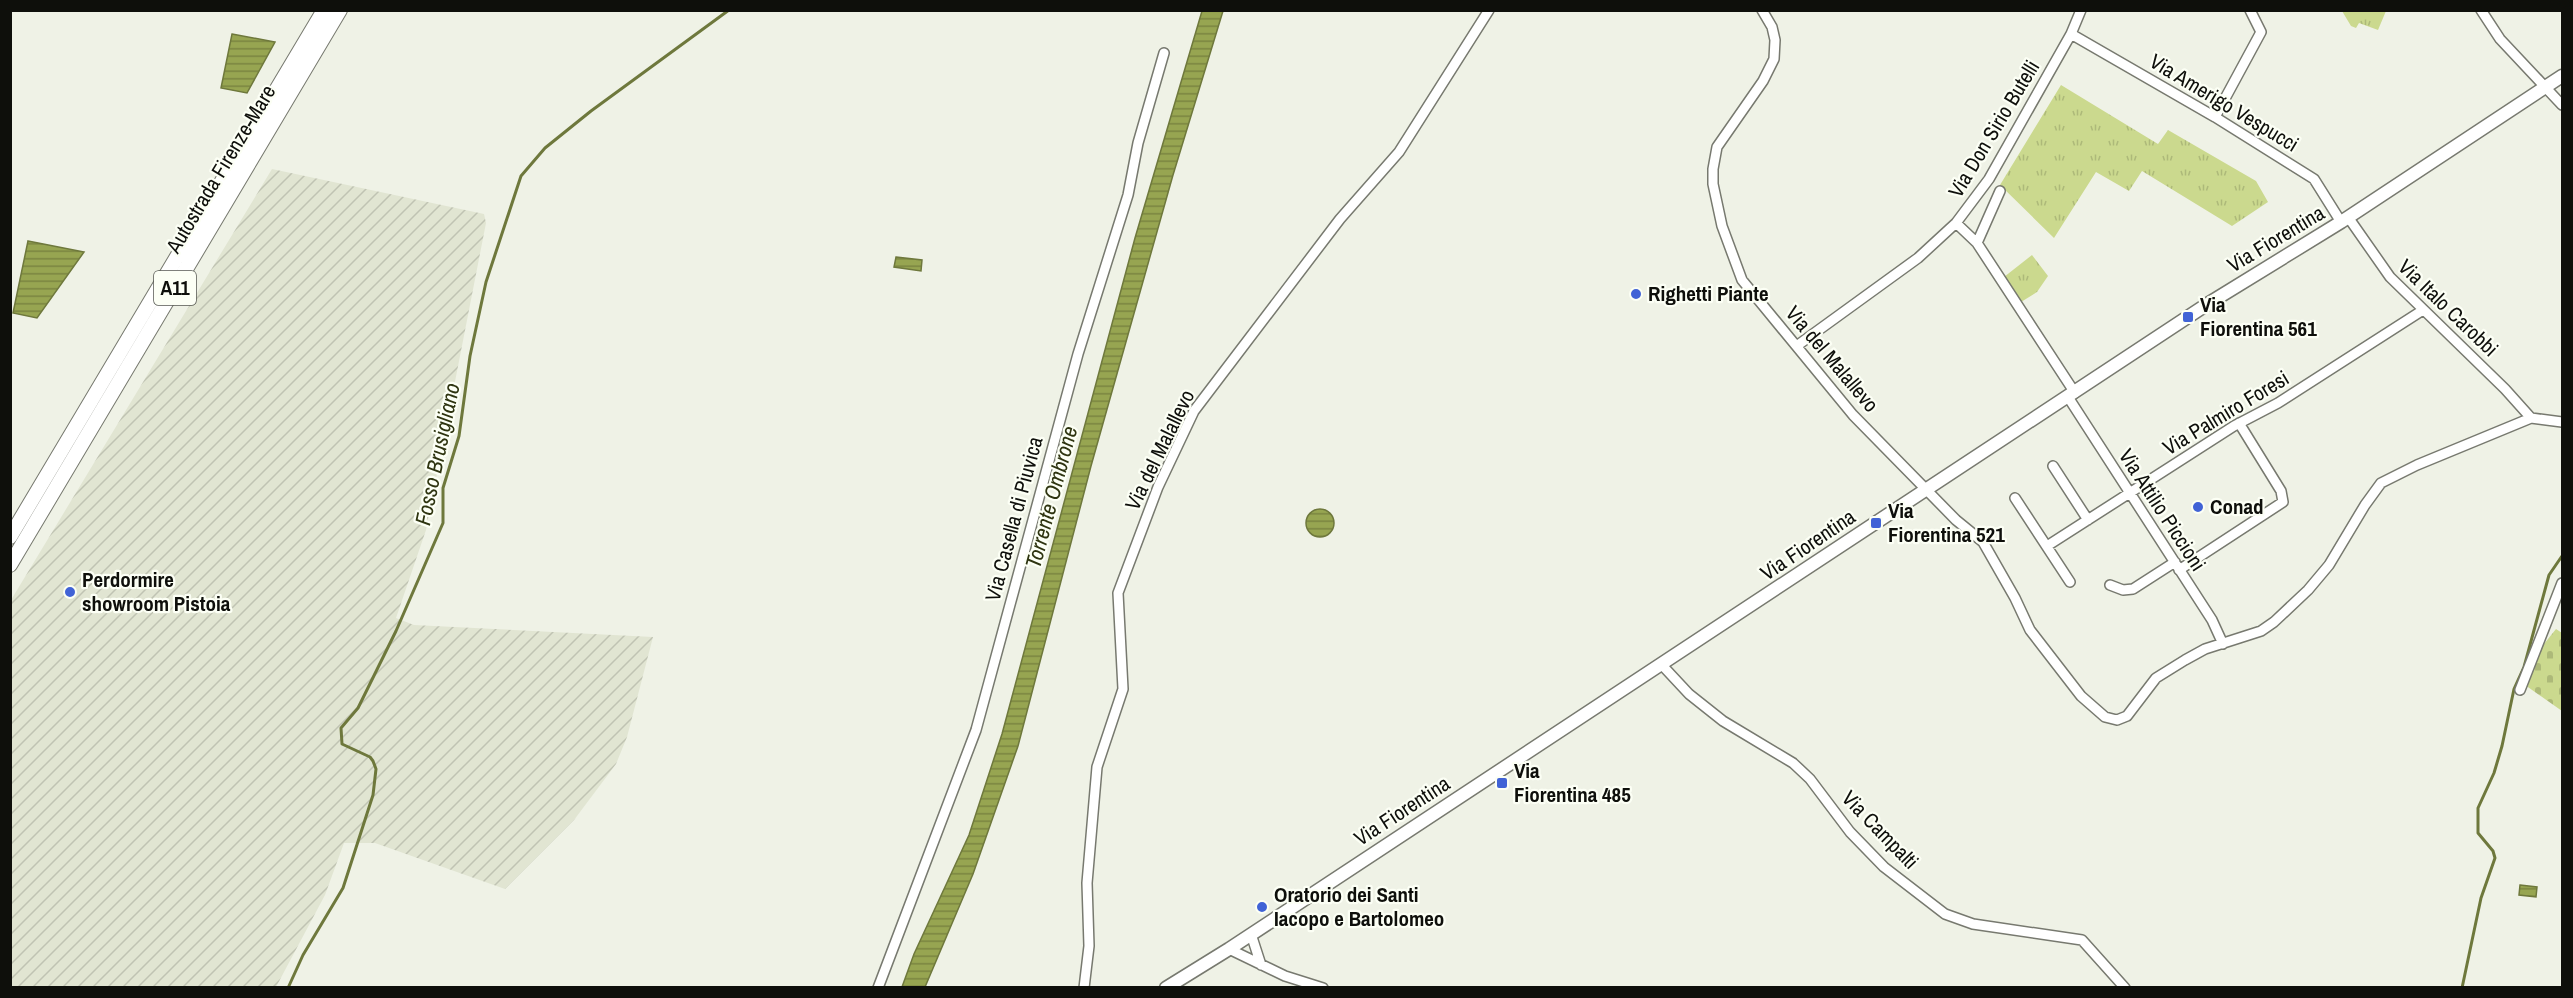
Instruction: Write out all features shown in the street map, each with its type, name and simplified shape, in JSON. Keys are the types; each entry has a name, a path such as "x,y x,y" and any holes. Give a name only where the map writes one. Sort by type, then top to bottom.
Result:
{"highway":[{"name":"Autostrada Firenze-Mare","path":"10,537 324,10"},
{"name":"Autostrada Firenze-Mare","path":"10,565 340,10"}],"main road":[{"name":"Via Fiorentina","path":"1166,987 1229,949 2206,304 2344,220 2562,76"}],"street":[{"name":"Via del Malallevo","path":"1084,987 1089,946 1087,883 1097,766 1123,690 1117,614 1118,593 1158,487 1194,411 1333,228 1399,152 1489,10"},
{"name":"Via del Malallevo","path":"1762,10 1772,27 1775,40 1773,58 1763,81 1717,147 1713,184 1722,226 1742,280 1798,345 1853,415 1956,520 1983,543 2015,598 2030,630 2080,696 2105,717 2117,720 2127,716 2156,678 2196,653 2223,644"},
{"name":"Via Don Sirio Butelli","path":"1798,345 1917,258 1956,224 1989,179 2071,34 2081,10"},
{"path":"2215,117 2261,32 2250,10"},
{"path":"2481,10 2500,39 2547,86 2562,105"},
{"name":"Via Amerigo Vespucci","path":"2071,34 2215,117 2314,179 2344,220"},
{"name":"Via Casella di Piuvica","path":"878,987 976,730 1078,354 1128,195 1138,143 1164,53"},
{"path":"1977,243 2000,190"},
{"name":"Via Italo Carobbi","path":"2344,220 2384,270 2505,389 2531,418"},
{"name":"Via Attilio Piccioni","path":"1956,224 1977,243 2130,494 2217,629 2223,644"},
{"name":"Via Palmiro Foresi","path":"2047,546 2239,423 2297,391 2424,310"},
{"path":"2223,644 2261,631 2308,590 2338,551 2381,483 2417,465 2531,418 2562,422"},
{"path":"2110,585 2126,590 2133,589 2177,566 2282,504 2284,497 2239,423"},
{"path":"2053,466 2088,520"},
{"path":"2015,498 2070,582"},
{"path":"2520,690 2562,583"},
{"name":"Via Campalti","path":"1661,664 1689,694 1723,721 1792,763 1810,779 1850,832 1884,867 1945,914 1973,924 2082,940 2125,987"},
{"path":"1251,934 1261,965"},
{"path":"1229,949 1296,980 1323,987"}],"shaded area":[{"path":"1202,11 1223,11 1173,175 1091,466 1018,746 973,874 925,987 902,987 914,954 969,835 1002,734 1135,238"},
{"path":"232,34 275,42 247,93 221,88"},
{"path":"272,169 484,214 486,223 426,530 396,618 414,625 653,637 627,737 616,764 574,820 505,889 375,843 344,843 325,895 276,987 11,987 11,600"},
{"path":"28,241 84,252 37,318 13,313"},
{"path":"896,257 922,260 921,271 894,267"},
{"path":"1320,509 1330,513 1334,523 1330,533 1320,537 1310,533 1306,523 1310,513"},
{"path":"2520,885 2537,887 2536,897 2519,895"}],"green space":[{"path":"2342,11 2386,11 2378,30 2359,23 2356,28 2351,26"},
{"path":"2061,85 2158,144 2168,130 2256,181 2268,202 2232,226 2142,171 2129,191 2096,172 2054,238 2000,185"},
{"path":"2032,255 2048,276 2037,292 2021,302 2004,277"},
{"path":"2556,629 2562,633 2562,711 2525,685 2530,679 2536,654"}],"waterway":[{"name":"Fosso Brusigliano","path":"288,988 303,955 343,888 373,795 376,769 373,761 370,757 342,744 341,728 358,708 396,631 443,523 443,488 459,436 470,356 486,282 521,176 545,148 591,111 729,10"},
{"path":"2462,988 2481,898 2495,858 2493,851 2478,833 2478,808 2494,773 2514,689 2524,667 2549,575 2562,556"}],"place":[{"name":"Righetti Piante","path":"1636,294"},
{"name":"Via Fiorentina 561","path":"2188,317"},
{"name":"Conad","path":"2198,507"},
{"name":"Via Fiorentina 521","path":"1876,523"},
{"name":"Perdormire showroom Pistoia","path":"70,592"},
{"name":"Via Fiorentina 485","path":"1502,783"},
{"name":"Oratorio dei Santi Iacopo e Bartolomeo","path":"1262,907"}],"water label":[{"name":"Torrente Ombrone","path":"1051,497"}]}
